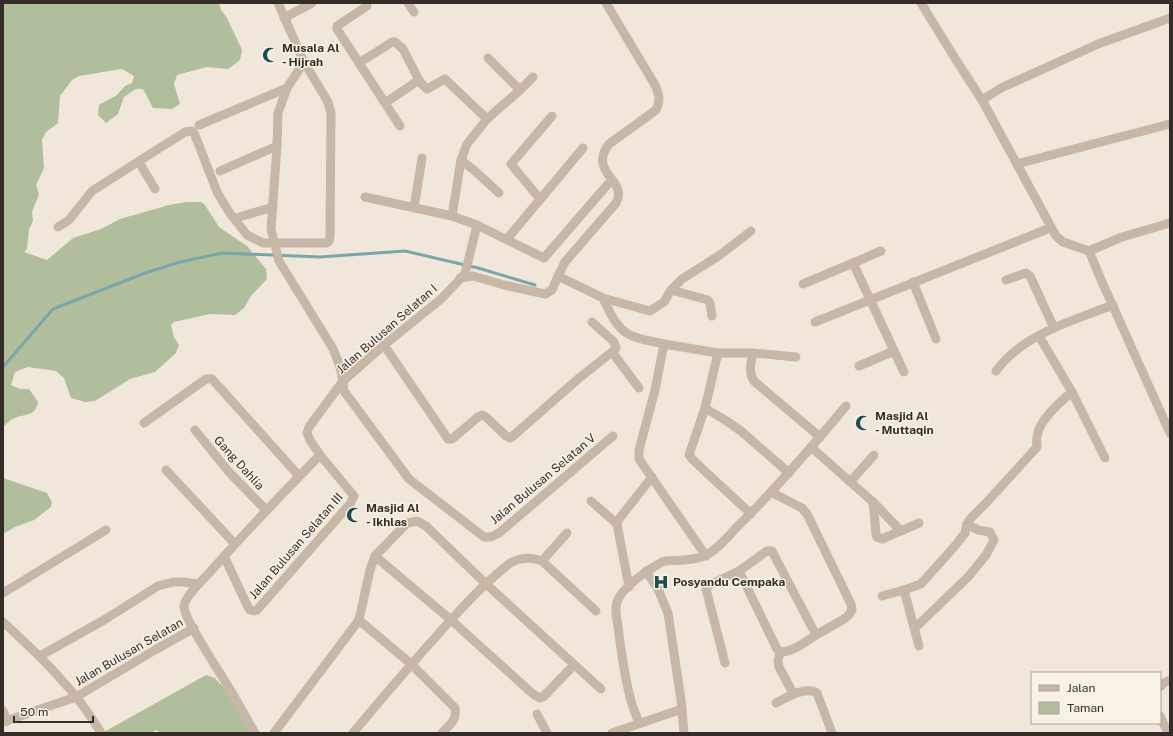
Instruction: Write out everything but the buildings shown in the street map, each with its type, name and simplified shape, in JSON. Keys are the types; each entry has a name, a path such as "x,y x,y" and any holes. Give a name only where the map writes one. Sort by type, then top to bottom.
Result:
{"street":[{"path":"58,227 69,220 92,191 185,132 192,131 195,135 217,192 229,212 247,235 277,252 327,243 329,241 331,113 328,102 304,62 278,3"},
{"path":"284,18 312,3"},
{"path":"408,3 414,12"},
{"path":"463,276 473,276 504,285 545,294 552,290 565,262 619,198 618,191 601,161 604,151 609,144 656,110 660,96 606,3"},
{"path":"921,3 982,100 1050,228 1056,236 1063,242 1089,252 1122,237 1170,223"},
{"path":"367,6 336,27 400,126"},
{"path":"982,100 1001,88 1098,44 1170,18"},
{"path":"359,63 392,42 395,42 403,49 420,82 427,89 444,79 487,119"},
{"path":"488,58 517,92"},
{"path":"304,62 287,88 278,112 271,228 277,252 332,347 338,360 343,381"},
{"path":"452,216 461,160 467,144 487,119 533,77"},
{"path":"385,103 416,82 420,82"},
{"path":"199,125 287,88"},
{"path":"540,199 511,164 552,116"},
{"path":"1017,164 1170,124"},
{"path":"220,171 277,146"},
{"path":"507,239 583,148"},
{"path":"414,208 422,158"},
{"path":"461,160 499,192"},
{"path":"139,162 155,189"},
{"path":"365,198 452,216 477,225 544,258 608,184"},
{"path":"239,217 273,207"},
{"name":"Jalan Bulusan Selatan I","path":"320,454 307,433 309,427 343,381 384,345 441,300 463,276 470,257 477,225"},
{"path":"815,322 1050,228"},
{"path":"558,276 603,298 650,311 664,302 682,279 720,255 751,231"},
{"path":"803,284 881,251"},
{"path":"1089,252 1170,433"},
{"path":"853,263 904,372"},
{"path":"1006,280 1026,273 1030,276 1054,328"},
{"path":"913,282 936,338"},
{"path":"672,290 708,300 710,303 712,316"},
{"path":"603,298 619,326 632,336 664,344 718,353 753,353 796,357"},
{"path":"996,371 1003,362 1022,346 1039,336 1054,328 1112,305"},
{"path":"384,345 448,439 452,439 482,415 510,438 616,348 614,342 592,322"},
{"path":"1039,336 1072,392 1105,458"},
{"path":"664,344 639,450 639,459 706,556"},
{"path":"859,366 894,351"},
{"path":"612,352 639,388"},
{"path":"718,353 705,408 690,455 693,460 751,514"},
{"path":"753,353 750,366 751,376 754,381 820,437"},
{"path":"144,423 206,379 212,379 300,476"},
{"name":"Jalan Bulusan Selatan V","path":"343,381 344,391 409,479 484,537 491,537 499,533 613,436"},
{"path":"882,596 921,584 944,560 965,533 970,519 1037,447 1036,436 1043,420 1072,392"},
{"path":"639,723 630,697 620,643 616,610 616,604 619,597 646,571 665,561 693,560 706,556 751,514 789,473 846,406"},
{"path":"705,408 741,431 789,473"},
{"name":"Gang Dahlia","path":"195,430 228,471 266,510"},
{"path":"811,447 873,502 901,531"},
{"path":"255,733 226,681 185,614 184,605 190,594 224,556 320,454"},
{"name":"Jalan Bulusan Selatan III","path":"224,556 248,607 250,610 257,610 344,512 354,496 320,454"},
{"path":"850,482 874,455"},
{"path":"166,470 235,544"},
{"path":"629,587 617,524 619,519 652,477"},
{"path":"771,492 802,508 807,514 851,604 852,610 848,616 802,645 789,651 780,652"},
{"path":"591,501 617,524"},
{"path":"873,502 877,537 882,539 919,523"},
{"path":"274,733 359,620 370,570 375,556 407,523 417,522 426,526 485,583 601,689"},
{"path":"915,628 968,577 986,555 994,540 990,532 978,530 967,524"},
{"path":"3,593 106,530"},
{"path":"542,561 567,533"},
{"path":"726,663 706,589 708,585 739,571 767,551 772,551 816,635"},
{"path":"375,556 451,620 533,694 540,698 543,698 574,665"},
{"path":"352,733 411,664 485,583 510,563 528,558 542,561 596,611"},
{"path":"646,571 658,590 668,613 684,733"},
{"path":"739,571 777,649 780,652"},
{"path":"40,656 104,620 158,586 172,582 199,584"},
{"path":"904,590 919,646"},
{"path":"359,620 411,664 455,708 456,715 453,722 442,733"},
{"path":"3,622 40,656 76,697 91,716 101,733"},
{"name":"Jalan Bulusan Selatan","path":"5,721 76,697 194,628"},
{"path":"780,652 778,661 779,667 793,693"},
{"path":"1161,686 1170,680"},
{"path":"776,703 793,693 812,691 817,693 832,733"},
{"path":"612,733 682,709"},
{"path":"3,711 5,721"},
{"path":"536,714 547,733"},
{"path":"1161,718 1168,733"}],"green space":[{"path":"3,3 219,3 221,10 227,18 242,50 240,60 228,69 207,67 177,75 174,84 180,104 172,109 153,108 143,89 136,89 124,97 118,114 106,123 98,115 99,105 117,95 125,86 132,83 134,76 122,69 79,76 72,80 60,96 58,123 46,132 42,140 44,168 36,185 39,194 32,212 33,221 29,229 27,249 24,252 47,260 73,238 101,229 120,219 169,205 187,202 201,202 205,205 219,227 247,246 266,269 267,279 251,296 244,308 235,315 210,314 174,322 171,325 174,337 179,345 176,353 155,372 130,379 95,401 85,402 71,398 64,378 56,371 28,367 15,372 11,385 20,389 29,389 38,402 37,407 29,414 17,417 3,426"},
{"path":"3,478 47,493 52,502 51,507 34,520 15,527 3,534"},
{"path":"206,675 215,678 224,688 251,733 159,733 157,730 150,733 104,732"}],"waterway":[{"path":"3,367 53,309 145,273 180,262 222,253 320,257 405,251 478,268 535,285"}],"place":[{"name":"Musala Al - Hijrah","path":"270,55"},
{"name":"Masjid Al - Muttaqin","path":"863,423"},
{"name":"Masjid Al - Ikhlas","path":"354,515"},
{"name":"Posyandu Cempaka","path":"661,582"}]}
